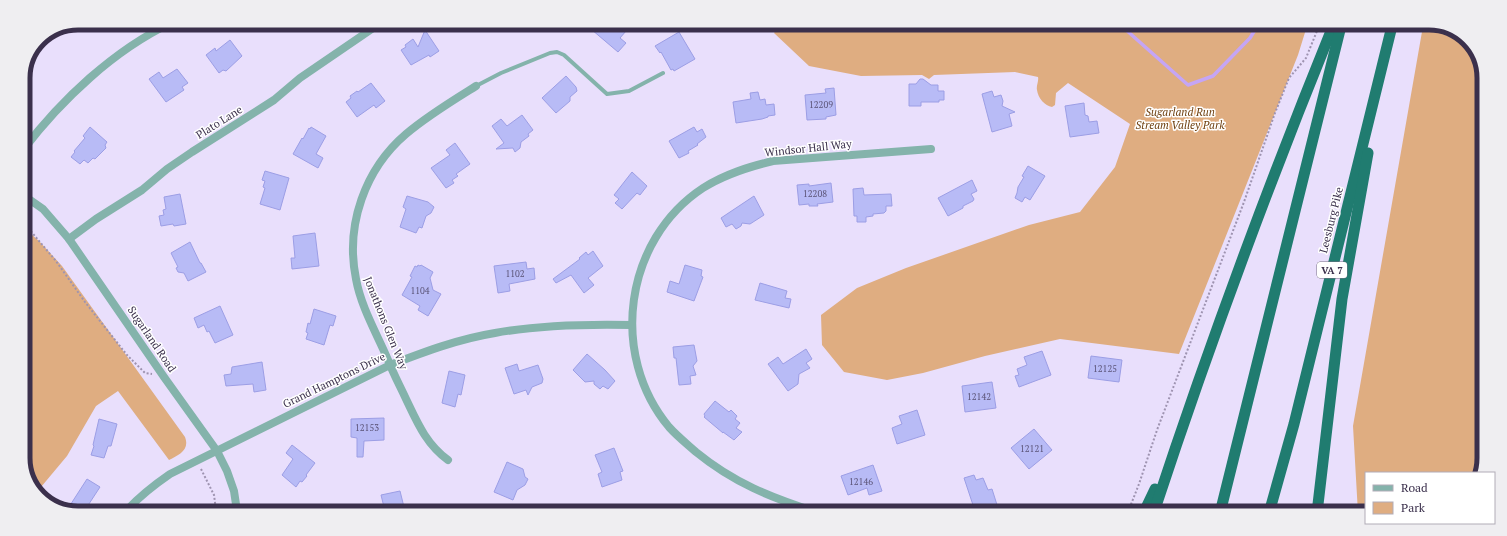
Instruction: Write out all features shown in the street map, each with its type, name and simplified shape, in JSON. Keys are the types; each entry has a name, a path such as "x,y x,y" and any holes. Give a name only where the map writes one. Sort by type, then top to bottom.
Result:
{"highway":[{"path":"1156,506 1184,420 1250,237 1331,30"},
{"path":"1222,506 1341,30"},
{"path":"1318,506 1342,299 1391,30"},
{"name":"Leesburg Pike","path":"1271,506 1294,424 1391,30"},
{"path":"1147,506 1184,420"}],"street":[{"path":"30,141 40,127 106,64 158,30"},
{"name":"Plato Lane","path":"69,239 96,219 142,190 192,152 274,100 300,78 371,30"},
{"name":"Jonathons Glen Way","path":"448,460 432,446 422,434 390,365 363,302 356,279 353,260 353,242 355,222 369,181 379,164 392,147 406,133 476,86"},
{"name":"Windsor Hall Way","path":"798,506 755,490 732,478 687,445 669,428 650,397 639,370 634,348 632,306 635,288 641,268 649,250 671,216 685,202 713,182 737,171 773,161 931,149"},
{"name":"Sugarland Road","path":"30,200 43,209 69,239 217,451 227,471 234,491 236,506"},
{"name":"Grand Hamptons Drive","path":"131,506 153,486 170,474 390,365 424,351 458,341 494,333 532,328 632,326"}],"lane":[{"name":"Jonathons Glen Way","path":"476,86 502,73 550,53 557,52 564,55 607,94 629,91 663,73"}],"path":[{"path":"1130,506 1157,430 1244,202 1275,112 1289,78 1306,58 1317,30"},
{"path":"30,230 56,261 85,302 127,355 145,373 164,377"},
{"path":"199,460 202,472 214,495 215,506"}],"green space":[{"name":"Sugarland Run Stream Valley Park","path":"776,30 1306,30 1298,55 1179,354 1060,339 985,356 923,373 887,380 844,372 822,345 821,315 857,288 906,268 1029,225 1080,212 1115,167 1130,124 1068,83 1056,93 1055,105 1052,107 1042,101 1039,96 1037,88 1038,77 1015,72 934,75 929,79 922,75 861,76 809,66 774,33"},
{"path":"1422,30 1436,30 1456,38 1463,44 1472,57 1477,74 1477,465 1475,472 1365,472 1365,506 1358,506 1353,426"},
{"path":"30,233 62,266 185,437 186,442 183,452 169,460 118,391 96,406 67,456 41,488 36,482 30,462"}],"building":[{"path":"425,30 439,51 430,57 429,55 411,65 401,50 413,39 418,47"},
{"path":"592,30 626,31 620,38 626,43 618,52"},
{"path":"679,32 695,59 674,71 673,69 671,70 661,52 660,53 655,46"},
{"path":"230,40 242,56 226,71 223,70 219,73 206,55 215,48 216,51"},
{"path":"177,69 188,83 182,87 184,90 166,102 149,79 159,72 163,78"},
{"path":"566,76 576,87 577,91 570,97 570,101 556,113 542,98"},
{"path":"920,79 923,79 931,85 938,85 938,91 944,91 944,100 939,100 939,102 921,102 921,106 909,106 909,84 916,84"},
{"path":"371,83 385,101 376,108 374,105 357,117 346,102 351,98 350,96"},
{"path":"834,88 836,115 826,117 826,119 807,120 805,95 826,93 825,89"},
{"path":"992,91 994,97 1001,95 1003,101 1002,106 1015,112 1009,114 1012,126 992,132 982,94"},
{"path":"758,92 760,100 765,99 766,105 774,104 775,115 762,119 736,123 733,102 751,99 750,93"},
{"path":"1084,103 1085,115 1088,116 1089,122 1097,121 1099,133 1070,137 1065,106"},
{"path":"522,115 533,130 528,134 529,136 521,142 520,148 515,152 513,148 496,149 504,143 492,126 501,119 507,126"},
{"path":"90,127 107,142 105,145 106,148 95,159 93,158 88,163 84,160 80,164 71,157 85,138 83,136"},
{"path":"311,127 326,136 316,154 323,158 318,168 293,154 302,138 303,139"},
{"path":"694,127 697,132 702,129 706,137 697,144 698,145 688,151 689,153 679,158 669,141"},
{"path":"455,143 470,164 456,174 458,176 452,180 454,183 446,188 431,168 450,155 446,150"},
{"path":"1028,166 1045,176 1030,200 1025,197 1022,202 1015,198 1018,187 1024,177 1022,176"},
{"path":"265,171 289,178 280,210 260,204 265,188 263,187 265,181 262,180"},
{"path":"632,172 647,186 640,195 637,193 622,209 615,203 619,199 614,195"},
{"path":"972,180 977,191 971,194 974,199 973,201 948,216 938,198"},
{"path":"831,183 833,202 817,204 818,206 809,206 809,204 799,205 797,185 809,184 809,186"},
{"path":"863,188 864,195 891,194 892,206 886,206 886,211 884,213 873,214 873,216 866,217 866,222 857,222 857,216 854,216 853,189"},
{"path":"180,194 186,224 161,226 159,216 164,215 163,210 166,209 164,197"},
{"path":"407,196 428,202 434,207 431,213 426,216 422,228 419,227 416,233 400,227 406,209 403,207"},
{"path":"754,196 764,215 750,224 742,223 741,226 736,229 732,224 726,227 721,218"},
{"path":"315,233 319,266 292,269 291,258 295,258 293,236"},
{"path":"190,242 206,272 188,281 184,273 178,272 176,268 178,267 171,253"},
{"path":"593,251 603,266 588,278 594,285 584,293 571,275 556,283 553,279 580,259 579,258 586,252 588,255"},
{"path":"526,262 527,269 534,268 535,279 509,284 510,291 498,293 494,266"},
{"path":"418,265 421,265 433,272 430,278 433,290 441,294 428,316 418,310 420,306 402,295 412,277 410,276 415,266 417,267"},
{"path":"685,265 702,270 701,276 703,277 694,301 667,292 670,281 679,284"},
{"path":"760,283 787,291 785,298 791,299 789,308 755,300"},
{"path":"220,306 233,335 215,343 204,325 198,328 194,318"},
{"path":"314,309 336,316 333,326 330,325 324,345 306,339 308,333 306,332 308,323 310,324"},
{"path":"694,345 697,361 693,366 696,375 690,376 691,384 679,385 676,358 674,358 673,347"},
{"path":"806,349 812,359 806,363 810,368 799,374 798,384 788,391 768,364 778,357 783,364"},
{"path":"1042,351 1051,375 1019,387 1015,376 1019,375 1017,369 1027,365 1024,357"},
{"path":"587,354 615,381 608,389 603,386 600,389 594,384 594,381 585,382 573,370"},
{"path":"1091,356 1122,360 1119,382 1088,378"},
{"path":"262,362 266,390 254,392 253,384 226,386 224,375 231,374 232,367"},
{"path":"517,364 519,371 538,365 543,379 542,383 532,387 528,395 526,390 514,394 505,368"},
{"path":"449,371 465,375 461,395 458,394 455,407 442,403"},
{"path":"992,382 996,408 965,412 962,386"},
{"path":"715,401 729,412 731,410 737,416 735,419 740,423 736,428 742,432 734,440 704,417 704,414"},
{"path":"917,410 925,435 897,444 892,428 902,424 899,416"},
{"path":"384,418 384,440 364,441 363,457 357,457 357,438 351,437 351,419"},
{"path":"99,419 117,424 111,446 108,446 104,458 91,455"},
{"path":"1034,429 1052,450 1029,469 1011,448"},
{"path":"292,445 315,463 306,475 307,476 302,482 300,481 296,487 282,475 293,459 286,453"},
{"path":"614,448 623,471 620,472 622,480 602,487 598,474 602,472 595,455"},
{"path":"507,462 523,469 525,477 528,479 525,485 517,490 513,500 494,492"},
{"path":"873,465 882,491 869,495 867,488 848,495 841,476"},
{"path":"974,475 976,480 983,478 988,490 992,489 997,506 970,506 973,505 964,478"},
{"path":"87,479 100,487 88,506 70,505"},
{"path":"400,491 404,506 384,506 381,495"}],"waterway":[{"path":"1126,30 1188,85 1213,76 1250,38 1255,30"}]}
